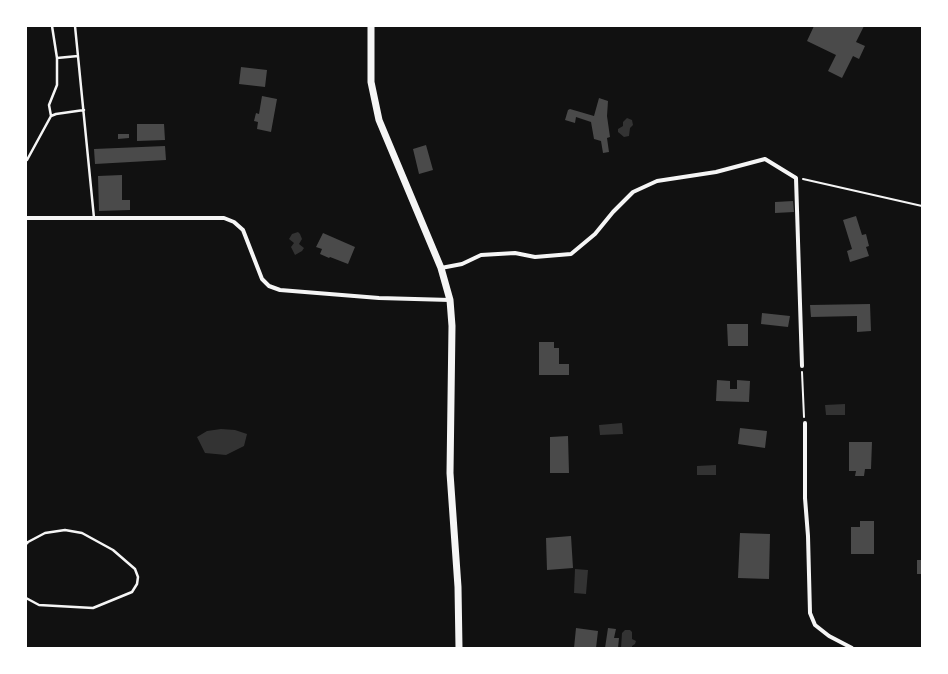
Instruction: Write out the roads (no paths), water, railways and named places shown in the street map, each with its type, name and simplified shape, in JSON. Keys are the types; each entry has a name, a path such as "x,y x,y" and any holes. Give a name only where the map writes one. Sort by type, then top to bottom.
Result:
{"main road":[{"path":"371,26 371,82 379,120 441,268 450,300 452,326 450,473 458,587 459,648"}],"street":[{"path":"441,268 462,264 481,256 515,253 535,257 571,254 595,234 613,212 633,192 657,181 716,172 765,159 796,178 802,366"},
{"path":"26,218 224,218 234,222 243,230 262,279 269,286 280,290 379,298 450,300"},
{"path":"804,423 805,498 808,536 810,613 815,626 829,636 852,648"}],"lane":[{"path":"27,160 51,116 49,105 57,85 57,58 54,28 52,26"},
{"path":"75,26 94,219"},
{"path":"57,58 78,56"},
{"path":"51,116 84,110"},
{"path":"26,544 45,533 65,530 82,533 113,550 135,569 138,577 137,584 132,592 93,608 39,605 26,598"}]}
